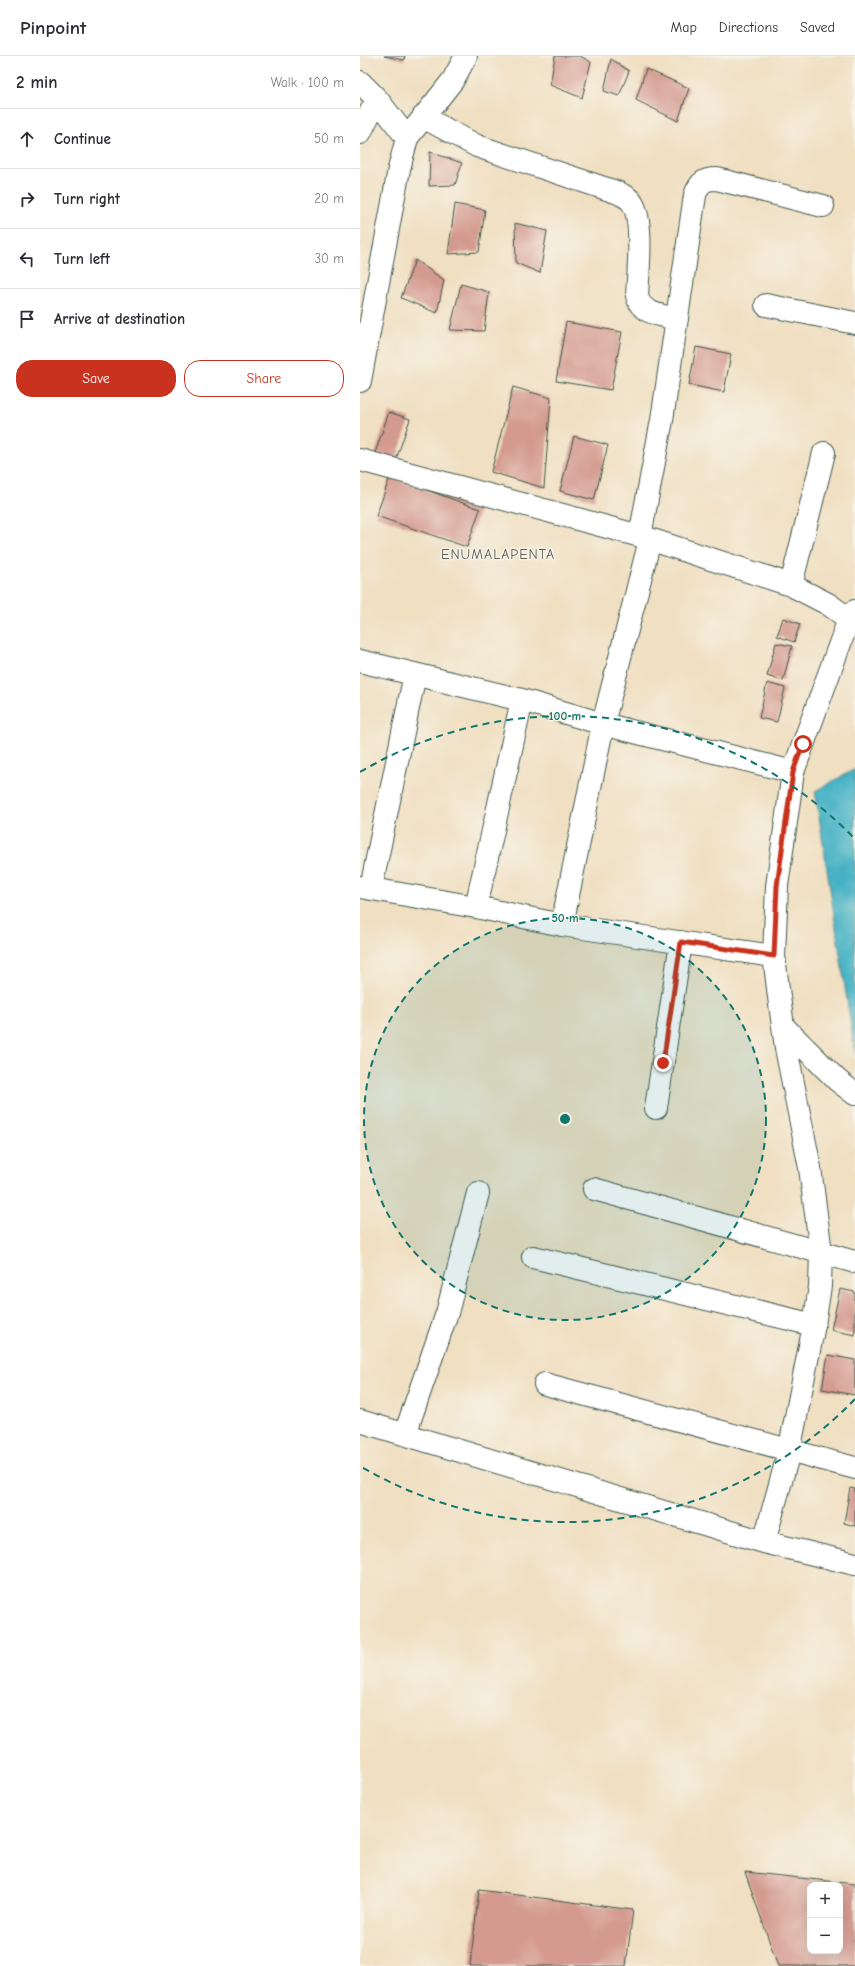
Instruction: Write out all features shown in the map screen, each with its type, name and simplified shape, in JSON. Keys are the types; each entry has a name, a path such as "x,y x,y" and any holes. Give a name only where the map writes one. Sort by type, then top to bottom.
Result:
{"street":[{"path":"360,381 399,169 407,138 453,80 466,56"},
{"path":"360,82 377,99 407,138"},
{"path":"360,133 377,99"},
{"path":"424,117 477,146 619,193 630,200 636,211 639,224 637,296 639,303 643,308 650,312 677,319"},
{"path":"562,925 603,724 645,538 695,195 699,184 706,179 717,179 823,206"},
{"path":"766,305 855,323"},
{"path":"791,585 824,453"},
{"path":"360,460 645,538 791,585 852,615 793,772 777,886 774,956 783,1026 810,1168 821,1252 820,1286 814,1325 789,1452 764,1542"},
{"path":"360,661 522,700 603,724 793,772"},
{"path":"415,674 366,888 476,907 562,925 774,956"},
{"path":"476,907 522,700"},
{"path":"656,1108 681,942"},
{"path":"783,1026 837,1080 855,1094"},
{"path":"594,1189 855,1262"},
{"path":"405,1434 447,1313 478,1193"},
{"path":"533,1257 814,1325"},
{"path":"545,1384 789,1452 855,1468"},
{"path":"360,1421 764,1542 855,1564"}],"water":[{"path":"855,769 855,1053 815,791"}],"building":[{"path":"384,56 405,56 404,60"},
{"path":"555,56 580,56 591,62 582,98 550,85"},
{"path":"611,59 629,71 619,96 604,91"},
{"path":"646,69 689,88 678,121 636,100"},
{"path":"430,152 462,163 455,185 429,186"},
{"path":"455,204 485,210 479,252 448,254"},
{"path":"515,223 547,231 540,273 516,263"},
{"path":"415,260 444,280 437,313 401,298"},
{"path":"461,284 489,292 484,331 450,330"},
{"path":"566,322 622,332 611,390 556,381"},
{"path":"696,347 731,354 724,392 689,385"},
{"path":"513,387 551,398 544,488 491,472"},
{"path":"389,412 410,419 396,460 375,453"},
{"path":"574,436 608,445 594,500 560,491"},
{"path":"390,477 480,509 467,547 376,516"},
{"path":"783,618 800,624 794,642 777,636"},
{"path":"776,643 792,646 783,681 767,676"},
{"path":"767,683 785,688 777,722 759,718"},
{"path":"840,1289 855,1292 855,1335 831,1330"},
{"path":"828,1355 855,1360 855,1395 822,1389"},
{"path":"850,1488 855,1489 855,1526 844,1523"},
{"path":"745,1872 837,1882 807,1882 807,1954 843,1954 843,1883 855,1884 855,1966 778,1966"},
{"path":"479,1890 633,1910 626,1966 470,1966"}],"district":[{"name":"ENUMALAPENTA","path":"498,554"}],"route":[{"path":"663,1063 681,942 774,956 777,886 793,772 803,744"}]}
